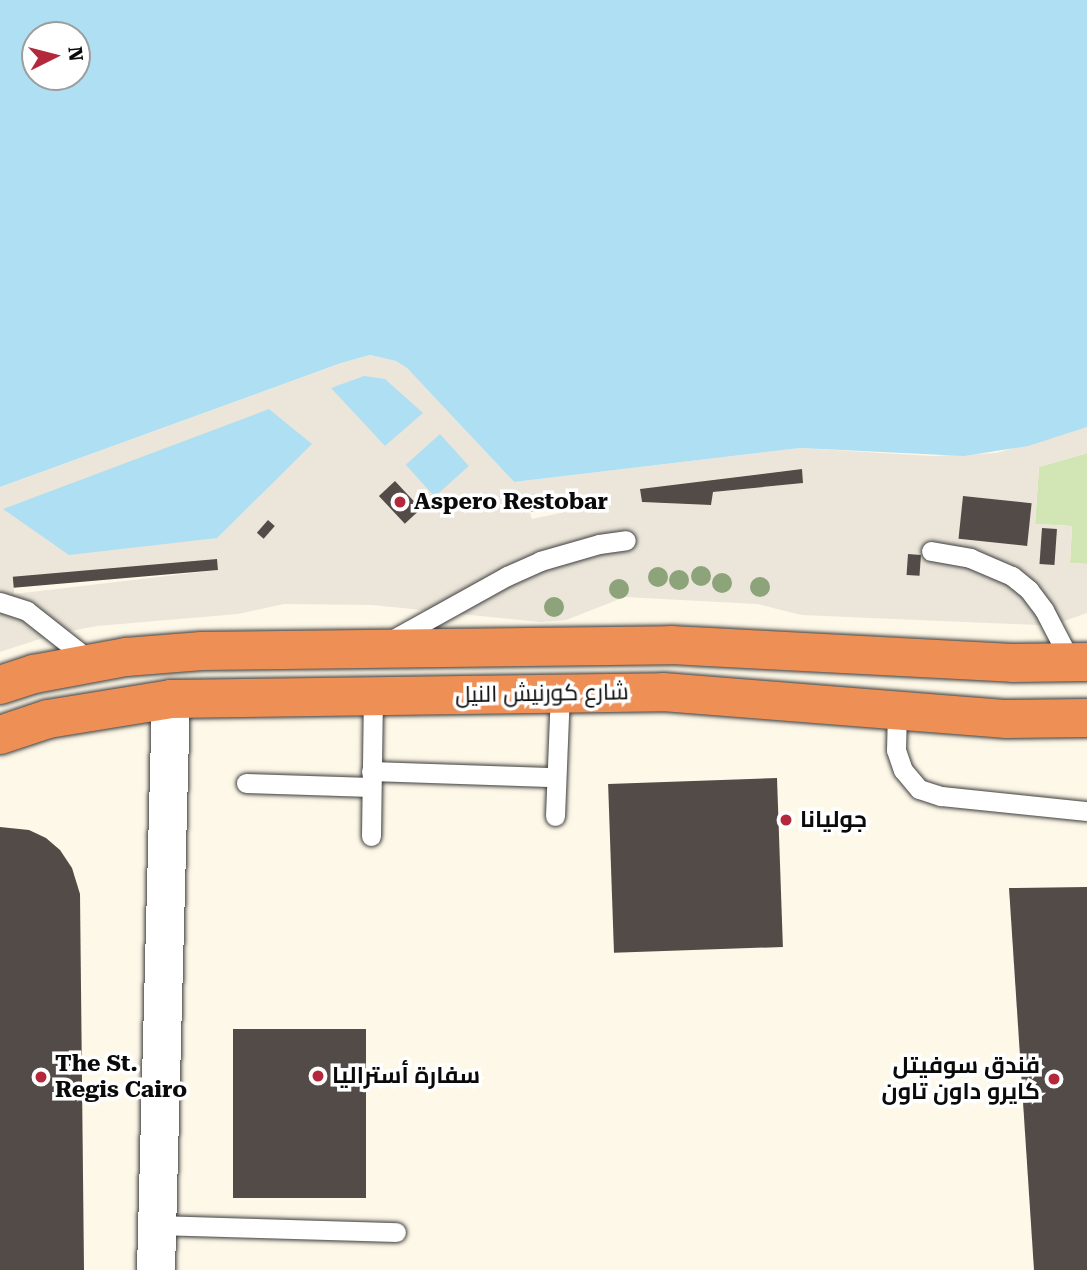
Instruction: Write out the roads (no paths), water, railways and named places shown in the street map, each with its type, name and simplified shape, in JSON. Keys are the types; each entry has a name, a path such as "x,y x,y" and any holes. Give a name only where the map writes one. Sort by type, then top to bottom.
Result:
{"highway":[{"name":"شارع كورنيش النيل","path":"0,685 34,674 126,657 202,651 671,645 1013,663 1079,662"},
{"name":"شارع كورنيش النيل","path":"0,735 48,719 171,699 663,692 1007,719 1087,718"}],"street":[{"path":"156,1270 171,699"}],"lane":[{"path":"378,648 507,576 540,561 581,548 626,540"},
{"path":"932,551 992,565 1012,576 1029,590 1079,662"},
{"path":"0,602 27,611 94,664"},
{"path":"555,816 560,693"},
{"path":"371,836 373,696"},
{"path":"897,710 896,750 903,770 919,789 941,796 1087,811"},
{"path":"246,783 556,777"},
{"path":"157,1225 396,1232"}],"water":[{"path":"0,0 1087,0 1087,427 1028,446 964,456 800,448 514,482 407,368 396,361 370,355 341,363 0,487"},
{"path":"364,376 385,379 423,413 385,446 331,388"},
{"path":"269,409 312,444 217,538 69,555 3,509"},
{"path":"440,434 469,466 435,497 406,465"}],"place":[{"name":"Aspero Restobar","path":"400,502"},
{"name":"جوليانا","path":"786,820"},
{"name":"سفارة أستراليا","path":"318,1076"},
{"name":"The St. Regis Cairo","path":"41,1077"},
{"name":"فندق سوفيتل كايرو داون تاون","path":"1054,1079"}]}
